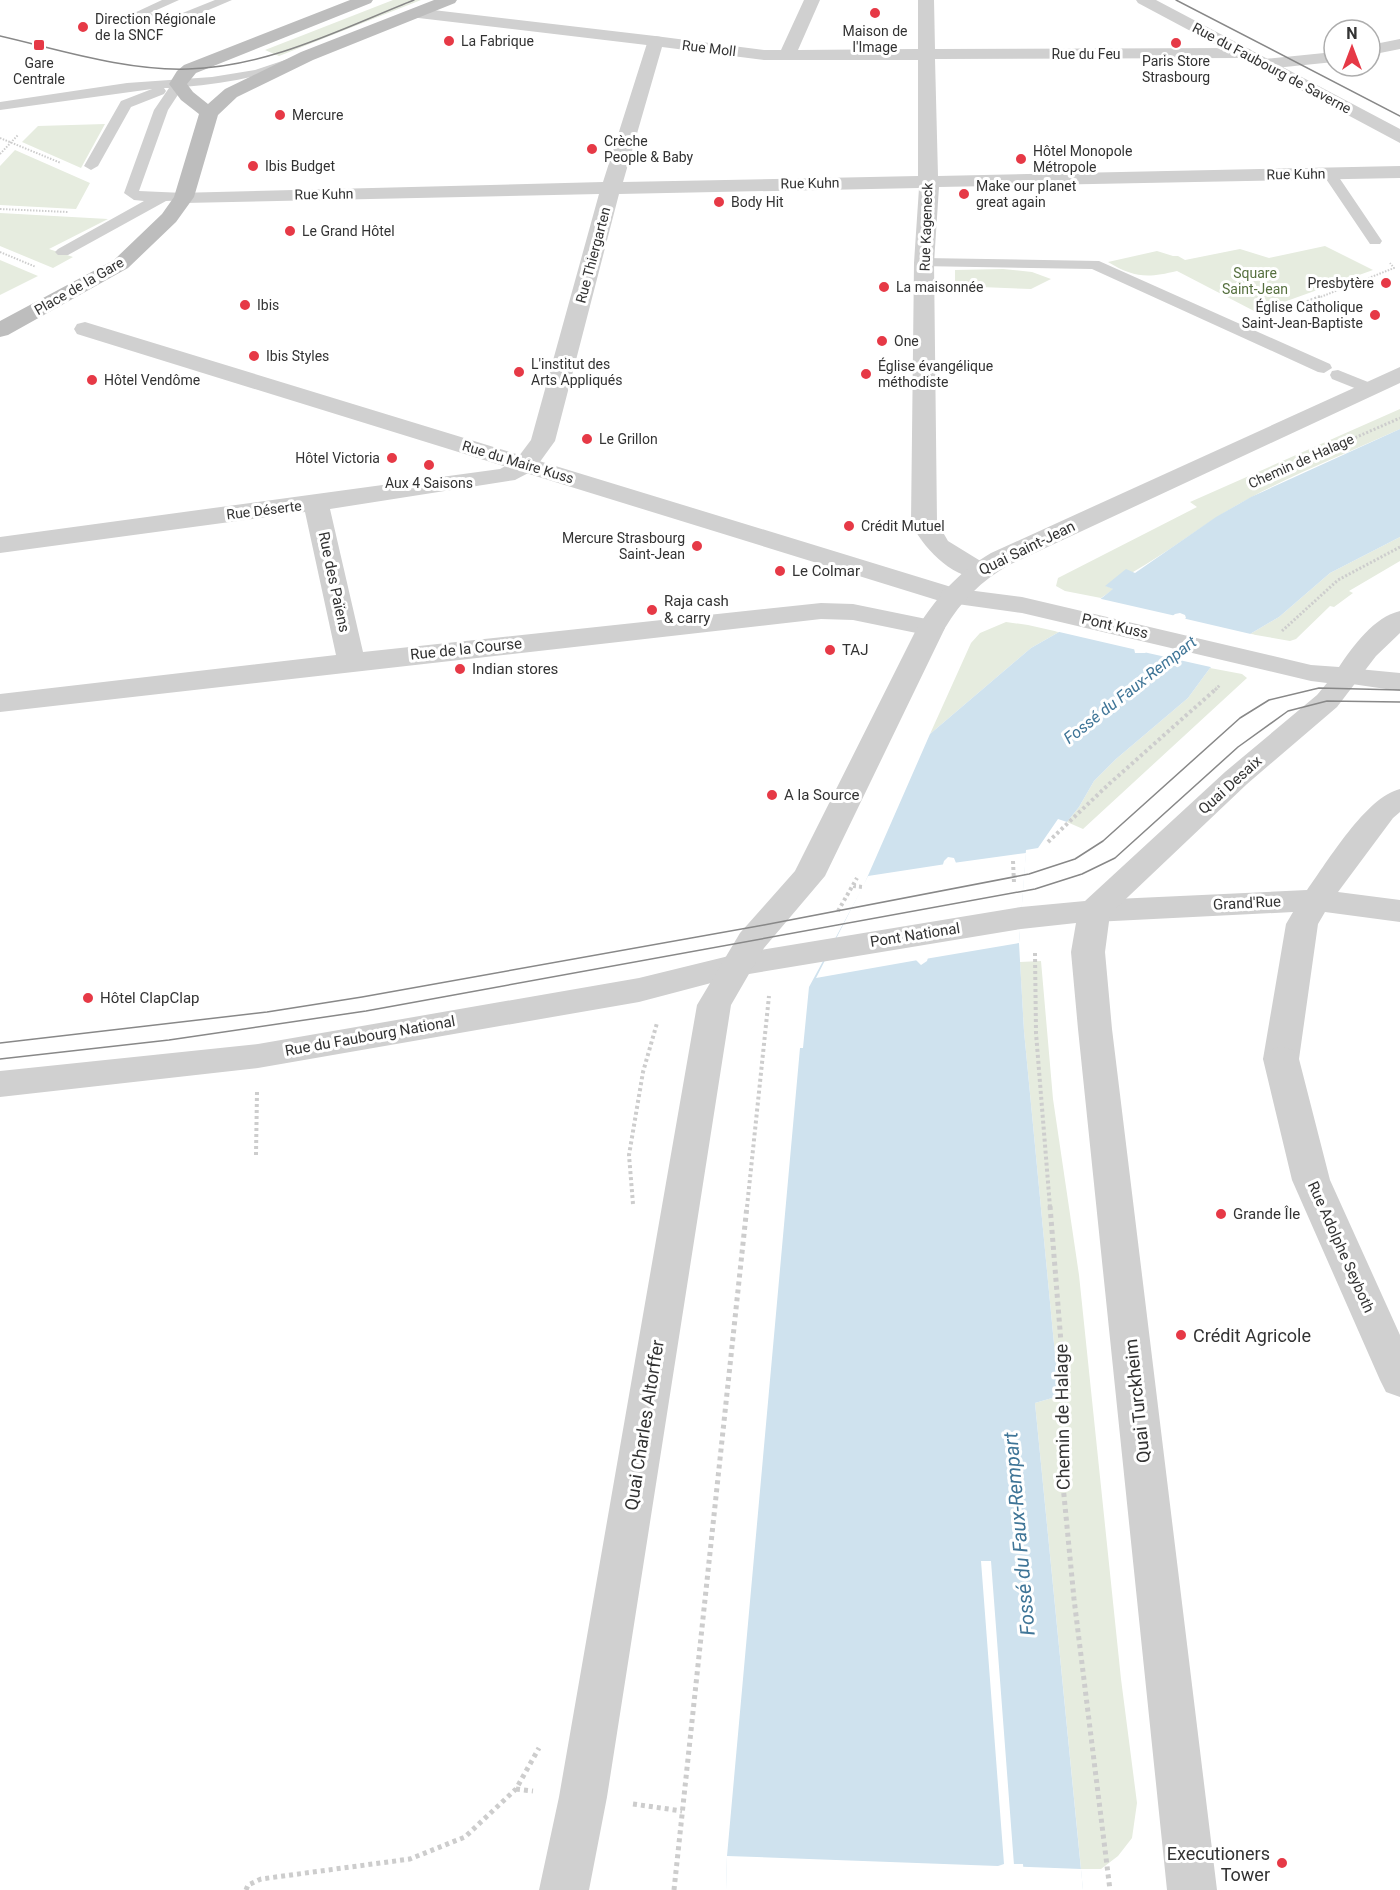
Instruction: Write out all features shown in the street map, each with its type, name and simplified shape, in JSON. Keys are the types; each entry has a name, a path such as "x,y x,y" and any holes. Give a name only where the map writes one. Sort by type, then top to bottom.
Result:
{"main road":[{"path":"365,0 188,74 187,96 209,113 231,93 302,58 449,0"},
{"name":"Place de la Gare","path":"0,330 122,264 169,218 174,197 209,113"}],"street":[{"path":"787,55 812,0"},
{"name":"Rue Kageneck","path":"926,0 930,195 924,263 924,522 930,538 948,553 978,571"},
{"name":"Rue du Faubourg de Saverne","path":"1144,0 1400,137"},
{"name":"Rue Moll","path":"416,13 764,55 928,54"},
{"name":"Rue Thiergarten","path":"525,465 543,441 611,188 655,41"},
{"path":"1382,48 1400,44"},
{"name":"Rue du Feu","path":"928,54 1244,53"},
{"path":"1264,64 1322,58"},
{"name":"Rue Kuhn","path":"174,197 1400,172"},
{"name":"Rue du Maire Kuss","path":"85,329 952,596"},
{"name":"Quai Saint-Jean","path":"737,965 764,925 809,876 932,627 952,596 978,571 1400,374"},
{"name":"Rue Déserte","path":"0,544 316,503 506,475 525,465"},
{"name":"Rue des Païens","path":"316,503 351,662"},
{"name":"Pont Kuss","path":"952,596 1045,610 1311,673 1354,666 1400,682"},
{"name":"Rue de la Course","path":"0,703 821,611 853,612 932,627"},
{"name":"Quai Desaix","path":"1094,911 1236,778 1320,708 1340,687 1354,666 1382,633 1400,619"},
{"name":"Quai Desaix","path":"1354,666 1400,631"},
{"name":"Rue Adolphe Seyboth","path":"1400,798 1383,811 1316,900 1302,924 1281,1059 1311,1180 1400,1380"},
{"name":"Grand'Rue","path":"1094,911 1316,900 1400,910"},
{"name":"Pont National","path":"737,965 832,934 1094,911"},
{"name":"Quai Turckheim","path":"1094,911 1088,952 1095,1029 1192,1890"},
{"name":"Quai Charles Altorffer","path":"564,1890 583,1797 714,1005 737,965"},
{"name":"Rue du Faubourg National","path":"0,1084 258,1056 639,990 737,965"}],"lane":[{"path":"173,0 138,14 171,22 226,0"},
{"path":"0,106 127,87 188,74 257,73 302,58"},
{"path":"91,166 126,104 188,74"},
{"path":"174,197 139,197 131,193 161,110 188,74"},
{"path":"1329,173 1375,241"},
{"path":"63,252 130,216 174,197"},
{"path":"924,263 1094,264 1367,388"}],"path":[{"path":"1238,329 1394,268 1375,241"},
{"name":"Chemin de Halage","path":"1290,466 1400,418"},
{"path":"832,934 857,878"},
{"path":"853,886 862,887"},
{"name":"Chemin de Halage","path":"1034,943 1036,1033 1065,1392 1060,1432 1063,1485 1074,1599 1110,1890"},
{"path":"674,1890 769,1001 769,986 737,965"},
{"path":"634,1209 629,1155 643,1071 661,1007 714,1005"},
{"path":"256,1155 258,1056"},
{"path":"246,1890 248,1885 261,1879 410,1859 465,1837 516,1789 543,1742"}],"green space":[{"path":"393,0 421,0 279,56 265,50"},
{"path":"105,124 81,168 22,142 38,126"},
{"path":"15,150 90,183 76,209 0,205 0,166"},
{"path":"0,213 108,219 49,249 73,257 53,268 0,246"},
{"name":"Square Saint-Jean","path":"1325,246 1373,270 1256,312 1177,271 1158,275 1141,275 1108,262 1157,251 1185,260 1240,249 1269,258"},
{"path":"0,260 38,276 0,295"},
{"path":"1003,269 1032,272 1051,279 1031,289 955,286 955,270"},
{"path":"1400,409 1400,429 1287,479 1232,508 1143,566 1106,586 1114,589 1101,598 1065,591 1056,586 1058,578 1197,507 1190,502"},
{"path":"1400,537 1400,561 1349,591 1353,593 1334,607 1330,606 1296,639 1290,641 1250,634 1279,617 1330,573"},
{"path":"1006,622 1059,632 1031,648 930,734 971,643 980,633"},
{"path":"1210,668 1242,674 1247,678 1083,829 1067,822 1094,781 1116,759 1188,698"},
{"path":"1041,961 1053,1099 1079,1275 1121,1679 1137,1803 1132,1838 1118,1856 1101,1869 1081,1869 1035,1403 1059,1396 1024,1031 1020,962"}],"water":[{"name":"Fossé du Faux-Rempart","path":"1400,429 1400,537 1330,573 1279,617 1250,634 1210,668 1188,698 1116,759 1094,781 1067,822 1058,819 1038,848 1026,850 1019,943 1024,1031 1059,1396 1035,1403 1083,1890 1025,1890 1023,1864 1004,1864 995,1867 726,1890 727,1856 800,1048 803,1048 809,987 863,887 930,734 1031,648 1059,632 1113,589 1105,586 1126,569 1135,573 1216,517 1251,497","holes":["1180,613 1186,618 1145,653 1135,653 1134,648 1175,614","948,857 954,858 956,863 927,961 921,965 915,959 944,861"]}],"pier":[{"path":"1097,598 1176,616 1137,650 1055,631"},
{"path":"1182,618 1255,635 1215,668 1139,651"},
{"path":"1026,853 1019,943 925,959 953,863"},
{"path":"946,864 918,960 816,978 868,876"},
{"path":"981,1561 991,1561 1014,1865 1004,1864"},
{"path":"727,1856 1081,1869 1083,1890 1022,1890 1020,1868 1004,1867 998,1869 1000,1890 726,1890"}],"tram line":[{"path":"0,36 141,67 164,69 218,67 304,45 414,0"},
{"path":"1176,0 1400,116"},
{"path":"0,1043 267,1012 362,997 764,925 1029,874 1075,859 1103,841 1240,718 1269,700 1319,688 1400,690"},
{"path":"0,1059 169,1040 366,1011 1035,889 1082,874 1115,858 1238,747 1288,711 1327,701 1400,702"}],"place":[{"name":"Maison de l'Image","path":"875,13"},
{"name":"Direction Régionale de la SNCF","path":"83,27"},
{"name":"La Fabrique","path":"449,41"},
{"name":"Paris Store Strasbourg","path":"1176,43"},
{"name":"Gare Centrale","path":"39,45"},
{"name":"Mercure","path":"280,115"},
{"name":"Crèche People & Baby","path":"592,149"},
{"name":"Hôtel Monopole Métropole","path":"1021,159"},
{"name":"Ibis Budget","path":"253,166"},
{"name":"Make our planet great again","path":"964,194"},
{"name":"Body Hit","path":"719,202"},
{"name":"Le Grand Hôtel","path":"290,231"},
{"name":"Presbytère","path":"1386,283"},
{"name":"La maisonnée","path":"884,287"},
{"name":"Ibis","path":"245,305"},
{"name":"Église Catholique Saint-Jean-Baptiste","path":"1375,315"},
{"name":"One","path":"882,341"},
{"name":"Ibis Styles","path":"254,356"},
{"name":"L'institut des Arts Appliqués","path":"519,372"},
{"name":"Église évangélique méthodiste","path":"866,374"},
{"name":"Hôtel Vendôme","path":"92,380"},
{"name":"Le Grillon","path":"587,439"},
{"name":"Hôtel Victoria","path":"392,458"},
{"name":"Aux 4 Saisons","path":"429,465"},
{"name":"Crédit Mutuel","path":"849,526"},
{"name":"Mercure Strasbourg Saint-Jean","path":"697,546"},
{"name":"Le Colmar","path":"780,571"},
{"name":"Raja cash & carry","path":"652,610"},
{"name":"TAJ","path":"830,650"},
{"name":"Indian stores","path":"460,669"},
{"name":"A la Source","path":"772,795"},
{"name":"Hôtel ClapClap","path":"88,998"},
{"name":"Grande Île","path":"1221,1214"},
{"name":"Crédit Agricole","path":"1181,1335"},
{"name":"Executioners Tower","path":"1282,1863"}]}
